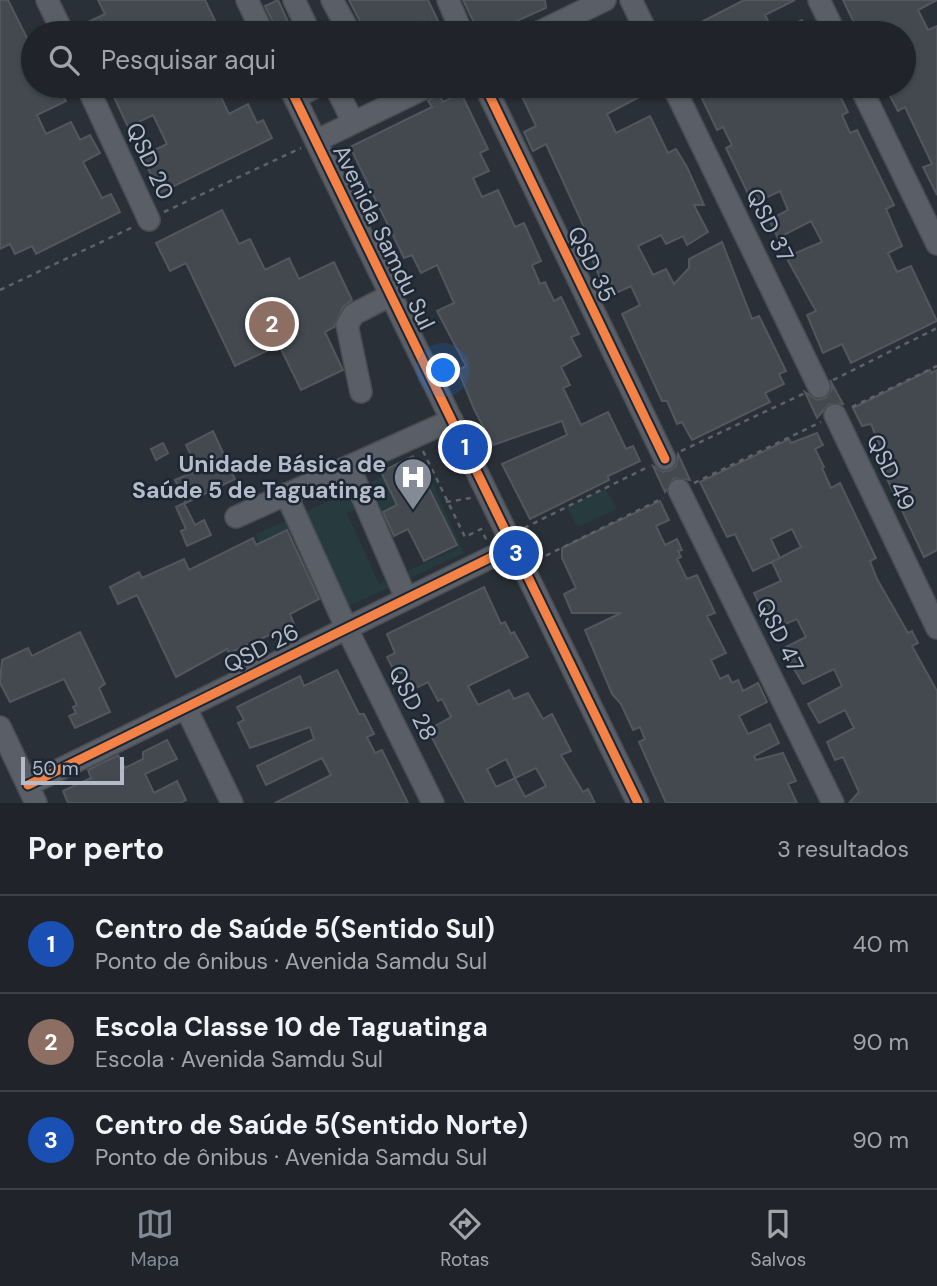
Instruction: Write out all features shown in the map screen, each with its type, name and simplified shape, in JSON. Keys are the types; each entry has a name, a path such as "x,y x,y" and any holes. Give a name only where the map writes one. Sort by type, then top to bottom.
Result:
{"street":[{"path":"47,0 57,21"},
{"path":"247,0 257,21"},
{"path":"294,0 304,21"},
{"path":"331,0 342,21"},
{"path":"447,0 457,21"},
{"path":"562,21 605,0"},
{"path":"631,0 642,21"},
{"path":"819,0 829,21"},
{"name":"QSD 20","path":"93,98 149,220"},
{"name":"Avenida Samdu Sul","path":"295,98 638,803"},
{"path":"341,98 349,114"},
{"path":"316,141 386,98"},
{"name":"QSD 35","path":"491,98 665,459"},
{"name":"QSD 37","path":"679,98 819,387"},
{"path":"866,98 937,244"},
{"path":"361,392 347,325 354,314 391,295"},
{"name":"QSD 49","path":"835,415 937,628"},
{"path":"236,517 452,420"},
{"path":"349,466 406,598"},
{"name":"QSD 47","path":"679,490 833,803"},
{"name":"QSD 28","path":"286,495 346,627 433,803"},
{"name":"QSD 26","path":"32,794 186,708 406,598 510,541"},
{"path":"186,708 232,803"},
{"path":"0,727 32,794"}],"path":[{"path":"510,541 665,459 937,328"},
{"path":"523,567 937,366"},
{"path":"422,448 465,537 481,529 491,548"},
{"path":"447,502 476,498"}],"green space":[{"path":"421,458 464,553 329,615 289,529 259,542 256,534 386,475 401,508 380,518 371,502 347,513 379,584 458,548 418,460"},
{"path":"605,488 617,509 578,527 566,507"}],"building":[{"path":"0,0 8,0 21,26 21,98 64,98 66,101 37,115 46,134 71,122 80,140 90,135 100,153 83,162 102,198 111,194 120,212 36,254 32,246 15,254 10,244 0,249"},
{"path":"98,0 205,0 215,21 90,21 105,14"},
{"path":"278,0 288,21 272,21 265,6"},
{"path":"349,0 428,0 438,21 424,21 360,21"},
{"path":"463,0 545,0 546,8 517,21 473,21"},
{"path":"744,0 795,0 765,15 768,21 703,21"},
{"path":"843,0 937,0 918,10 928,30 937,26 937,195 923,167 932,164 905,107 898,111 891,98 916,98 916,21 853,21"},
{"path":"114,98 221,98 229,114 248,104 257,123 263,120 272,138 160,193 142,156 167,144 153,115 128,127"},
{"path":"433,98 441,98 443,102 451,98 463,98 488,149 480,153 489,171 473,178 482,197 498,190 515,227 524,223 541,261 532,265 540,284 545,282 554,301 561,297 579,334 571,337 581,356 561,367 570,385 563,388 581,425 608,412 626,449 633,446 640,461 608,476 609,480 530,519 502,464 567,435 562,421 493,445 458,370 466,366 437,311 454,303 437,265 421,273 412,255 404,258 350,147 432,107 428,101"},
{"path":"523,98 637,98 607,114 616,133 650,116 668,153 676,149 687,167 704,205 694,205 708,232 687,245 683,236 666,244 661,235 638,246 653,275 666,269 674,284 689,268 689,259 722,242 752,319 759,316 786,371 779,374 784,384 765,393 770,402 692,440 682,422 677,424 667,401 662,401 622,314 640,305 631,286 616,293 607,274 600,278 584,240 589,238 546,144 533,151 524,132 536,126"},
{"path":"702,98 841,98 848,112 842,115 850,133 857,130 894,205 886,209 902,246 888,253 897,272 911,266 937,321 851,363 842,344 823,353 807,315 816,311 786,257 822,242 811,221 778,238 769,220 788,210 780,191 753,204 726,148 732,145 723,127 717,130"},
{"path":"222,210 239,244 250,239 265,270 289,258 299,279 334,262 352,300 343,307 334,327 325,332 343,370 301,390 279,345 235,366 186,263 170,271 156,243"},
{"path":"930,370 931,373 937,370 937,550 924,557 880,464 886,461 871,424 862,426 853,408"},
{"path":"830,380 843,404 829,404 817,418 805,392 817,400 825,398 832,389"},
{"path":"213,431 235,479 186,503 175,480 198,470 186,445"},
{"path":"817,433 823,445 815,449 831,488 840,483 876,558 870,561 877,579 908,633 912,631 918,643 912,646 937,691 937,803 849,803 859,792 843,757 835,760 827,742 854,728 845,710 819,723 808,704 842,686 834,669 803,684 782,649 806,637 797,619 778,627 767,621 754,593 781,581 772,562 776,560 753,571 735,534 727,537 700,482 789,439 791,443","holes":["792,529 801,547 780,558 771,539"]},
{"path":"163,443 168,453 156,460 151,449"},
{"path":"678,454 690,480 674,478 665,492 653,466 663,472 671,470 676,466"},
{"name":"Unidade Básica de Saúde 5 de Taguatinga","path":"413,456 457,545 424,561 408,529 394,536 383,512 397,505 381,472"},
{"path":"660,501 669,520 656,526 665,545 677,539 682,550 678,551 681,557 677,559 687,579 697,575 715,613 707,616 726,653 711,660 720,679 728,675 732,683 738,680 743,691 758,683 767,702 739,716 748,734 770,724 779,743 754,756 756,760 783,753 796,781 788,784 797,803 666,803 639,742 645,739 640,727 633,730 621,704 612,694 585,630 621,613 572,613 564,594 576,588 562,558 562,548"},
{"path":"184,503 195,525 204,520 211,535 187,546 181,531 186,529 176,507"},
{"path":"287,530 319,599 290,614 294,624 229,653 227,649 176,677 137,595 118,604 110,587 139,572 142,578 184,559 189,570 253,538 256,545"},
{"path":"484,587 501,624 505,622 511,634 514,632 528,657 468,686 478,705 509,690 514,699 528,693 543,719 552,714 571,751 561,755 583,792 588,789 595,803 466,803 428,730 451,717 442,699 438,701 428,682 412,690 403,672 396,675 387,657 395,653 387,634","holes":["506,759 515,778 496,787 487,769","536,768 546,786 525,797 515,778"]},
{"path":"80,632 105,684 99,688 110,712 75,728 69,716 76,713 73,707 77,705 64,679 10,702 0,683 2,660 28,648 32,656"},
{"path":"337,670 359,714 364,714 374,734 367,737 375,753 382,750 408,803 275,803 331,775 322,758 266,785 257,766 314,739 310,727 250,748 238,723 244,720 237,707 300,676 304,686"},
{"path":"167,740 177,759 145,774 154,793 177,781 186,800 180,803 68,803 63,791 91,778 88,770 118,755 125,768 143,759 143,752"}],"cycle path":[{"path":"295,98 638,803"},
{"path":"491,98 665,459"},
{"path":"28,785 512,547"}],"place":[{"name":"Escola Classe 10 de Taguatinga","path":"272,324"},
{"name":"Centro de Saúde 5(Sentido Sul)","path":"465,447"},
{"name":"Unidade Básica de Saúde 5 de Taguatinga","path":"413,511"},
{"name":"Centro de Saúde 5(Sentido Norte)","path":"516,553"}]}
